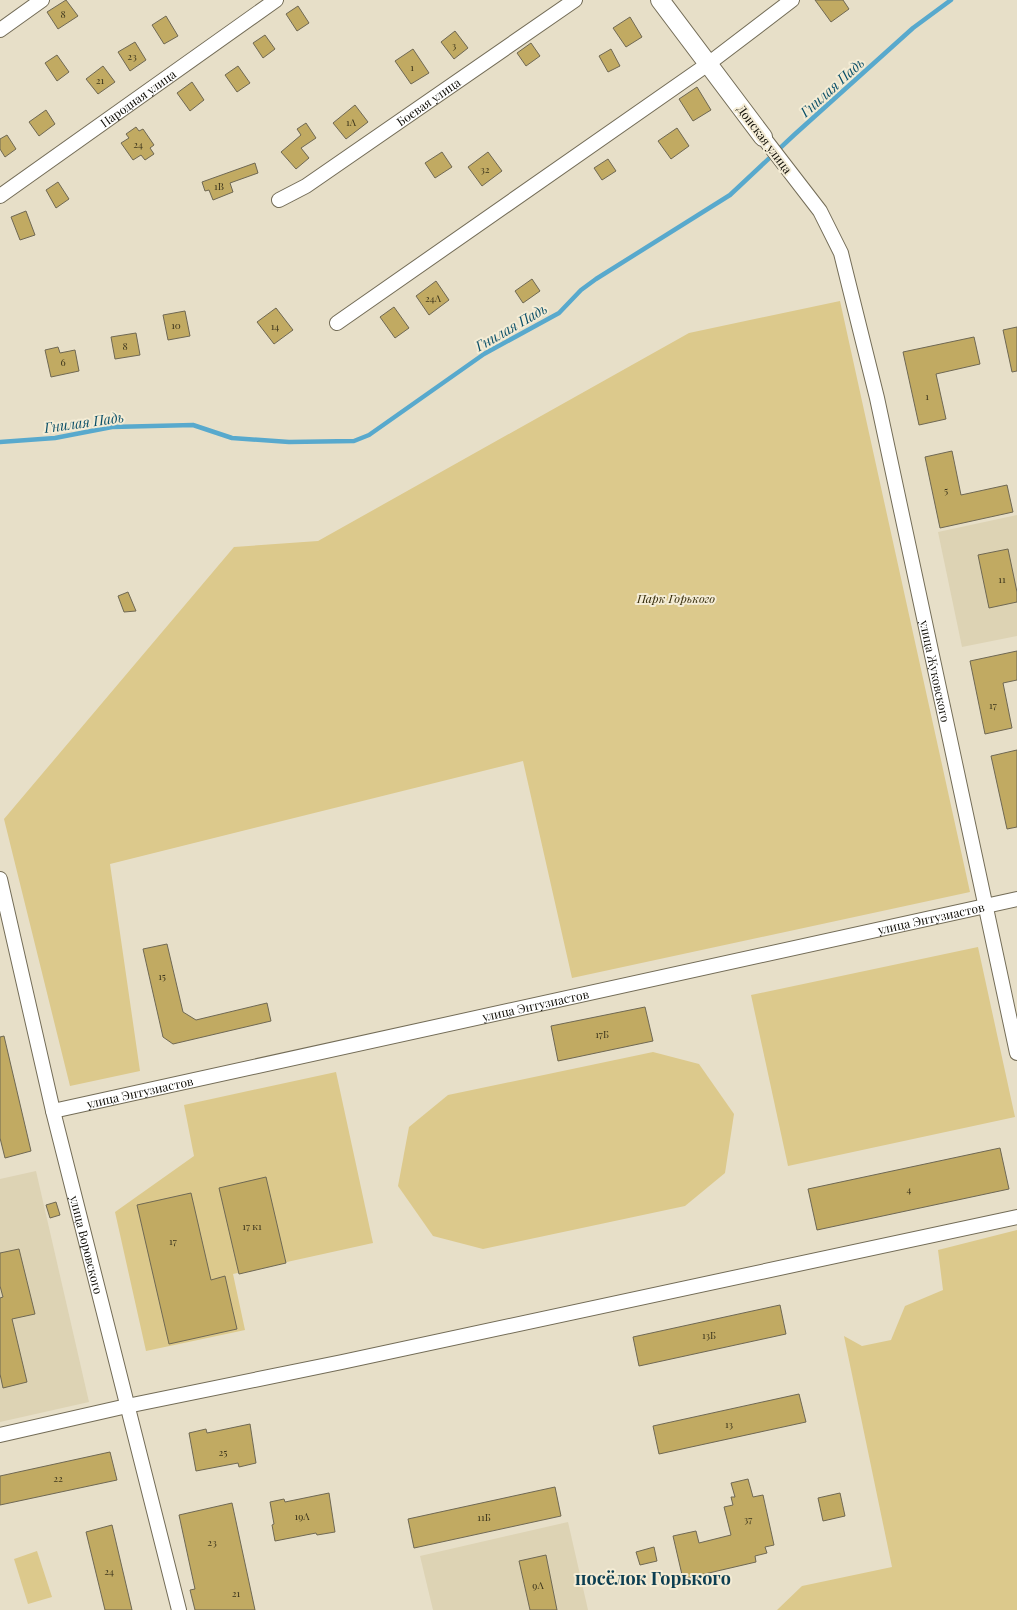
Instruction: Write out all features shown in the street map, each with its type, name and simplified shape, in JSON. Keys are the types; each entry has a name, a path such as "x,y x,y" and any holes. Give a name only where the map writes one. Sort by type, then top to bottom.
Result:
{"street":[{"path":"0,30 42,0"},
{"name":"Народная улица","path":"0,196 276,0"},
{"name":"Боевая улица","path":"280,200 306,186 576,0"},
{"name":"Донская улица","path":"660,0 820,211 841,253 850,289"},
{"path":"337,323 708,64 792,0"},
{"name":"улица Жуковского","path":"850,289 878,398 1017,1053"},
{"name":"улица Воровского","path":"0,879 52,1111 179,1610"},
{"name":"улица Энтузиастов","path":"52,1111 1017,899"},
{"path":"0,1435 127,1406 342,1362 1017,1217"}],"shaded area":[{"path":"1017,515 1017,636 962,647 938,532"},
{"path":"36,1171 89,1402 0,1422 0,1179"},
{"path":"568,1522 588,1610 433,1610 420,1556"}],"green space":[{"name":"Парк Горького","path":"840,301 970,892 572,978 523,761 110,864 140,1071 70,1086 4,819 234,547 318,541 689,333"},
{"path":"978,947 1015,1117 788,1166 751,995"},
{"path":"653,1052 699,1064 734,1114 725,1173 685,1206 483,1249 433,1236 398,1186 409,1127 448,1095"},
{"path":"336,1072 373,1243 233,1274 245,1330 146,1351 115,1212 194,1156 184,1105"},
{"path":"1017,1230 1017,1610 777,1610 802,1586 892,1567 844,1336 862,1346 891,1340 905,1306 943,1290 938,1250"},
{"path":"37,1551 52,1597 28,1604 14,1559"}],"building":[{"path":"66,0 78,16 58,29 47,12"},
{"path":"815,0 843,0 849,9 831,22"},
{"path":"298,6 309,23 297,31 286,14"},
{"path":"166,16 178,36 164,44 152,25"},
{"path":"630,17 642,37 626,47 613,28"},
{"path":"455,31 468,48 454,59 441,42"},
{"path":"265,35 275,49 263,58 253,43"},
{"path":"135,42 146,60 130,71 118,52"},
{"path":"531,43 540,56 526,66 517,53"},
{"path":"413,49 429,73 411,84 395,61"},
{"path":"611,49 620,66 608,72 599,56"},
{"path":"57,55 69,72 57,81 45,63"},
{"path":"103,66 115,82 98,94 86,79"},
{"path":"238,66 250,83 237,92 225,75"},
{"path":"192,82 204,100 190,111 177,93"},
{"path":"697,87 711,110 693,121 679,99"},
{"path":"355,105 368,122 346,139 333,123"},
{"path":"46,110 55,124 39,136 29,122"},
{"path":"306,123 316,138 301,148 309,158 296,169 281,152 301,135 297,129"},
{"path":"136,127 139,131 143,129 154,145 150,148 154,154 145,160 141,155 133,160 121,143 129,138 126,134"},
{"path":"677,128 689,146 671,159 658,141"},
{"path":"7,135 16,149 5,157 0,149 0,139"},
{"path":"442,152 452,167 435,178 425,163"},
{"path":"488,152 502,171 482,186 468,167"},
{"path":"608,159 616,171 602,180 594,168"},
{"path":"255,163 258,173 230,183 233,192 213,200 209,190 205,191 202,182"},
{"path":"58,182 69,199 56,208 46,190"},
{"path":"26,211 35,235 20,240 11,217"},
{"path":"532,279 540,291 523,303 515,291"},
{"path":"436,281 449,300 429,315 416,296"},
{"path":"394,307 409,328 395,338 380,317"},
{"path":"276,308 293,330 274,344 257,322"},
{"path":"185,311 190,336 168,340 163,315"},
{"path":"1017,327 1017,371 1012,372 1003,330"},
{"path":"136,333 140,355 115,359 111,337"},
{"path":"974,337 980,364 936,374 946,419 919,425 903,352"},
{"path":"58,347 60,353 75,350 79,371 51,377 45,350"},
{"path":"952,451 961,495 1007,485 1013,512 940,528 925,457"},
{"path":"1008,549 1017,592 1017,602 989,608 978,555"},
{"path":"128,592 136,611 124,612 118,596"},
{"path":"1017,651 1017,680 1003,683 1012,728 985,734 970,661"},
{"path":"1017,750 1017,827 1007,829 991,756"},
{"path":"167,944 183,1012 196,1020 267,1003 271,1021 173,1044 163,1037 143,949"},
{"path":"645,1007 653,1041 558,1061 551,1026"},
{"path":"4,1036 31,1151 5,1158 0,1138 0,1037"},
{"path":"1000,1148 1009,1189 817,1230 808,1189"},
{"path":"266,1177 286,1263 239,1274 219,1188"},
{"path":"191,1193 211,1280 225,1276 237,1329 169,1344 137,1205"},
{"path":"56,1202 60,1215 50,1218 46,1205"},
{"path":"19,1249 35,1314 12,1319 27,1382 3,1388 0,1374 0,1298 3,1297 0,1286 0,1253"},
{"path":"780,1305 786,1334 639,1366 633,1337"},
{"path":"799,1394 806,1422 659,1454 653,1426"},
{"path":"250,1424 256,1463 239,1467 238,1463 196,1471 189,1433 206,1429 207,1433"},
{"path":"110,1452 117,1480 0,1505 0,1476"},
{"path":"748,1479 753,1497 763,1495 774,1545 765,1547 767,1553 755,1556 756,1562 683,1579 673,1536 696,1531 699,1543 731,1535 724,1507 733,1505 731,1497 735,1497 731,1483"},
{"path":"555,1487 561,1516 414,1548 408,1519"},
{"path":"329,1493 335,1532 317,1535 316,1533 275,1541 270,1502 284,1499 285,1502"},
{"path":"840,1493 845,1516 823,1521 818,1498"},
{"path":"232,1503 255,1610 195,1610 190,1590 195,1589 179,1515"},
{"path":"112,1525 132,1610 105,1610 86,1532"},
{"path":"654,1547 657,1561 640,1565 636,1552"},
{"path":"546,1555 557,1610 530,1610 519,1561"}],"waterway":[{"name":"Гнилая Падь","path":"0,442 55,438 112,427 193,425 232,438 289,442 354,441 369,435 484,354 559,313 581,290 596,279 730,195 913,28 951,0"}],"district":[{"name":"посёлок Горького","path":"653,1578"}]}
